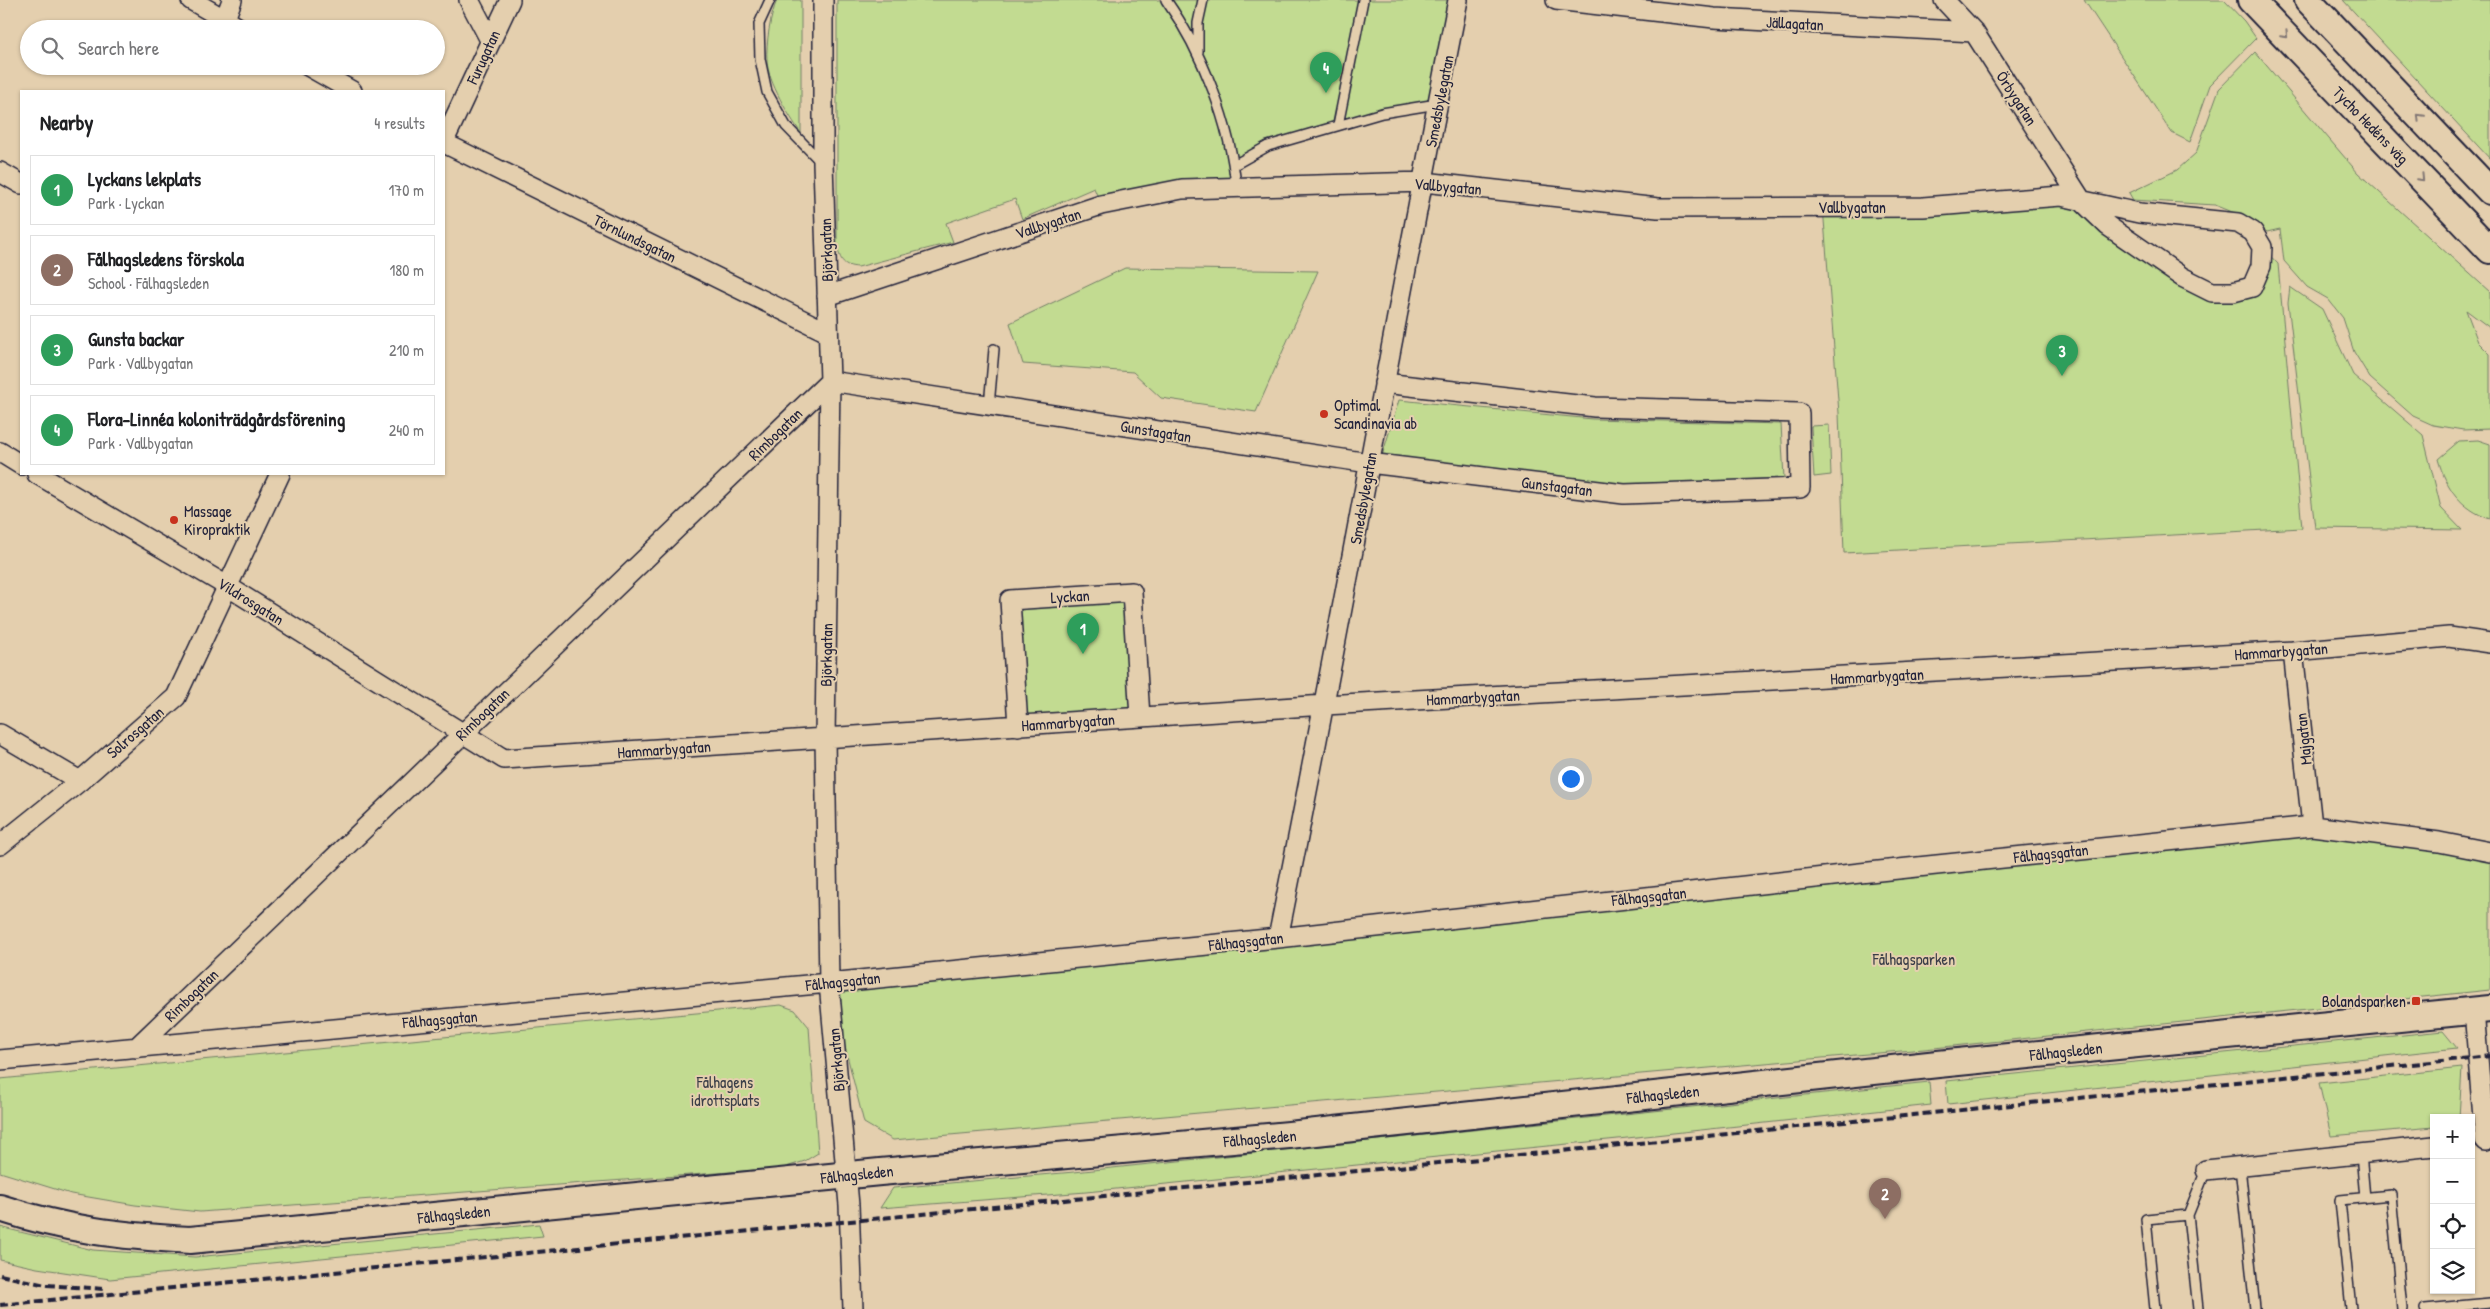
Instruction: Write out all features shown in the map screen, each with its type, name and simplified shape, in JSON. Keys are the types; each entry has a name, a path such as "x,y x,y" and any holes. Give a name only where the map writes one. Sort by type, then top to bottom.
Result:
{"main road":[{"name":"Tycho Hedéns väg","path":"2251,0 2490,250"},
{"path":"2308,0 2490,191"},
{"name":"Fålhagsleden","path":"0,1208 46,1223 126,1237 190,1240 1288,1135 1938,1064 2482,1010"},
{"name":"Fålhagsleden","path":"0,1204 46,1223"}],"street":[{"path":"191,0 225,19 232,0"},
{"path":"469,0 490,40"},
{"name":"Furugatan","path":"445,140 510,0"},
{"name":"Björkgatan","path":"823,0 823,163 830,382 825,738 829,983 846,1176 853,1309"},
{"name":"Smedsbylegatan","path":"1278,938 1325,705 1384,383 1458,0"},
{"name":"Jällagatan","path":"1556,0 1714,18 1974,32"},
{"name":"Örbygatan","path":"1944,0 1974,32 2082,201"},
{"path":"324,75 350,90"},
{"name":"Törnlundsgatan","path":"445,142 827,332"},
{"path":"0,172 20,183"},
{"name":"Vallbygatan","path":"827,296 1101,205 1182,188 1424,182 1658,208 1923,206 2061,196 2139,213 2238,223 2253,232 2262,246 2262,266 2258,278 2252,287 2233,292 2212,292 2182,277 2108,226 2082,201"},
{"name":"Gunstagatan","path":"830,382 1369,463 1624,494 1800,488 1799,413 1595,407 1384,383"},
{"name":"Rimbogatan","path":"136,1048 462,732 830,382"},
{"path":"0,452 20,464"},
{"name":"Vildrosgatan","path":"39,475 227,586 462,732"},
{"path":"227,586 280,475"},
{"name":"Solrosgatan","path":"0,845 80,781 176,697 227,586"},
{"name":"Lyckan","path":"1018,726 1010,600 1132,592 1140,717"},
{"name":"Hammarbygatan","path":"462,732 504,758 1325,705 2293,651 2449,638 2490,643"},
{"name":"Majgatan","path":"2293,651 2312,826"},
{"path":"0,734 80,781"},
{"name":"Fålhagsgatan","path":"0,1060 829,983 1278,938 1860,873 2312,826 2439,842 2490,852"},
{"name":"Fålhagsleden","path":"2482,1010 2482,1141"},
{"path":"2206,1170 2430,1146"}],"lane":[{"path":"770,0 759,24 760,59 767,92 786,126 823,163"},
{"path":"1166,0 1183,24 1210,81 1234,165 1236,187"},
{"path":"1198,55 1198,23 1203,0"},
{"path":"1338,126 1363,0"},
{"path":"1234,165 1268,146 1382,113 1437,104"},
{"path":"989,406 994,349"},
{"path":"2361,1154 2365,1198"},
{"path":"2240,1167 2255,1309"},
{"path":"2198,1309 2188,1215 2206,1170"},
{"path":"2351,1309 2340,1200 2391,1195 2402,1309"},
{"path":"2154,1309 2146,1219 2188,1215"},
{"path":"2425,1309 2490,1303"}],"green space":[{"path":"777,0 801,0 801,133 780,98 768,69 767,54 770,22"},
{"path":"837,0 1458,0 1437,104 1382,113 1268,146 1234,165 1236,187 1101,205 1094,188 1022,219 1015,199 946,223 953,242 858,267 843,262 837,247"},
{"path":"2084,0 2224,0 2244,21 2256,38 2210,85 2190,142 2172,133"},
{"path":"2343,0 2490,0 2490,159"},
{"path":"2255,52 2358,173 2490,292 2490,328 2466,310 2478,342 2490,354 2490,429 2463,430 2433,425 2413,416 2370,378 2354,352 2343,318 2328,299 2307,287 2284,261 2280,229 2267,232 2250,219 2215,205 2133,200 2129,193 2177,170 2196,153 2219,89"},
{"path":"2061,196 2212,292 2252,287 2262,247 2278,264 2302,528 1844,553 1839,413 1823,207"},
{"path":"1125,268 1318,271 1256,412 1161,398 1133,372 1023,364 1010,323"},
{"path":"2290,287 2322,309 2353,375 2423,435 2441,508 2462,530 2315,528 2288,303"},
{"path":"1399,400 1592,419 1781,424 1784,478 1625,485 1382,456"},
{"path":"1829,425 1831,475 1814,477 1811,426"},
{"path":"2478,440 2490,444 2490,519 2471,509 2456,496 2445,479 2438,459 2459,441"},
{"path":"1132,592 1140,717 1018,726 1010,600"},
{"name":"Fålhagsparken","path":"2312,826 2490,852 2490,990 1924,1049 893,1140 864,1123 829,983"},
{"name":"Fålhagens idrottsplats","path":"781,1005 795,1010 809,1027 818,1153 805,1161 783,1168 200,1212 135,1205 71,1194 0,1172 0,1079"},
{"path":"2443,1031 2457,1048 1948,1104 1946,1081"},
{"path":"2462,1068 2459,1114 2430,1114 2430,1127 2331,1136 2319,1083"},
{"path":"1929,1082 1931,1105 1618,1139 1086,1192 880,1208 893,1188 1074,1172"},
{"path":"539,1224 543,1236 110,1279 37,1268 0,1260 0,1227 93,1250 195,1257"}],"railway":[{"path":"0,1305 1571,1150 2490,1056"},
{"path":"0,1275 46,1285 104,1289"}],"place":[{"name":"Flora-Linnéa koloniträdgårdsförening","path":"1326,93"},
{"name":"Gunsta backar","path":"2062,376"},
{"name":"Optimal Scandinavia ab","path":"1324,414"},
{"name":"Massage Kiropraktik","path":"174,520"},
{"name":"Lyckans lekplats","path":"1083,654"},
{"name":"Bolandsparken","path":"2416,1001"},
{"name":"Fålhagsledens förskola","path":"1885,1219"}]}
